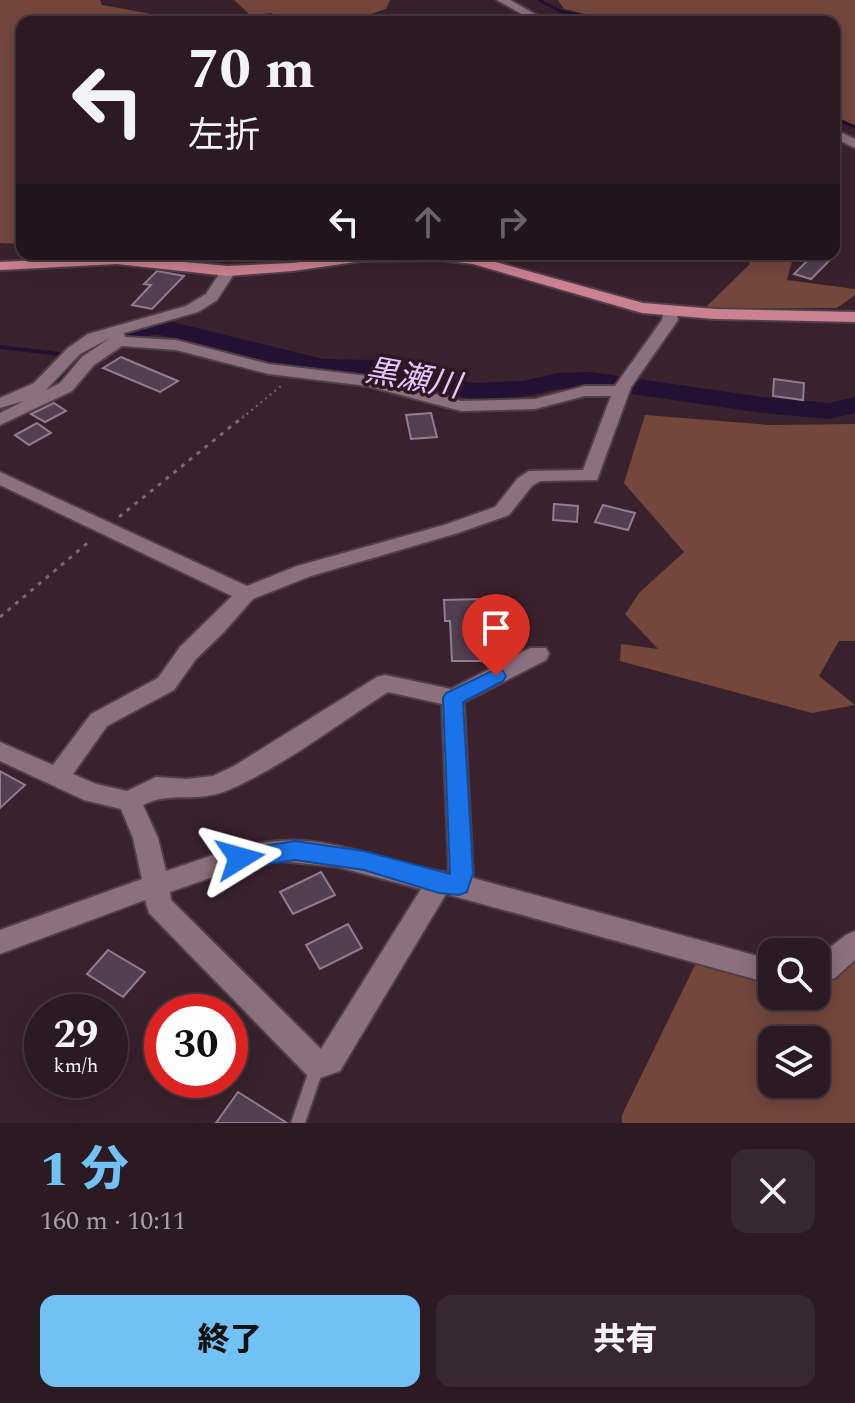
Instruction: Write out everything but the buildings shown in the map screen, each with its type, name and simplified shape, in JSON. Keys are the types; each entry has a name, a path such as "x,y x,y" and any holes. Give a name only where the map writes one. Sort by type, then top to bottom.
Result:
{"main road":[{"path":"0,266 117,260 228,271 341,260"},
{"path":"474,260 642,308 670,312 855,317"}],"street":[{"path":"502,0 533,16"},
{"path":"0,420 66,387 88,361 117,336 192,309 212,297 228,271"},
{"path":"58,776 99,720 166,684 188,653 216,628 246,594 304,571 451,529 502,511 525,482 536,475 590,476 623,386 655,345 670,320 670,312"},
{"path":"0,403 40,387 74,351 94,337 117,336 176,345 296,374 368,381 461,406 535,404 585,391 623,386"},
{"path":"0,478 246,594"},
{"path":"0,751 92,793 129,801 156,787 186,789 216,785 385,683 453,698 538,654"},
{"path":"129,801 147,843 157,885 158,905 317,1065 330,1061 449,884 462,873 453,698"},
{"path":"0,942 48,921 240,858 295,850 364,861 758,968"},
{"path":"830,965 855,943"}],"lane":[{"path":"298,1123 317,1065"}],"path":[{"path":"0,617 296,374"}],"shaded area":[{"path":"0,0 100,0 102,5 162,16 16,16 16,244 0,243"},
{"path":"234,0 390,0 386,9 365,16 250,15"},
{"path":"558,0 855,0 855,126 840,122 840,16 594,16 564,9"},
{"path":"749,260 792,260 787,280 855,289 855,295 837,308 705,308 750,264"},
{"path":"645,415 769,425 855,424 855,641 839,641 819,676 855,705 812,713 620,661 621,644 658,649 625,614 640,592 684,552 624,483"},
{"path":"855,948 855,1123 622,1123 622,1115 696,963 758,979 758,1010 830,1010 830,965"}],"waterway":[{"path":"539,0 560,11 582,16"},
{"path":"840,121 855,127"},
{"name":"黒瀬川","path":"0,414 42,396 108,339 156,326 323,367 373,368 472,391 522,389 558,381 591,380 762,405 829,411 855,405"},
{"path":"0,347 84,357"}],"route":[{"path":"240,858 295,850 364,861 439,883 459,885 462,873 453,698 496,676"}]}
